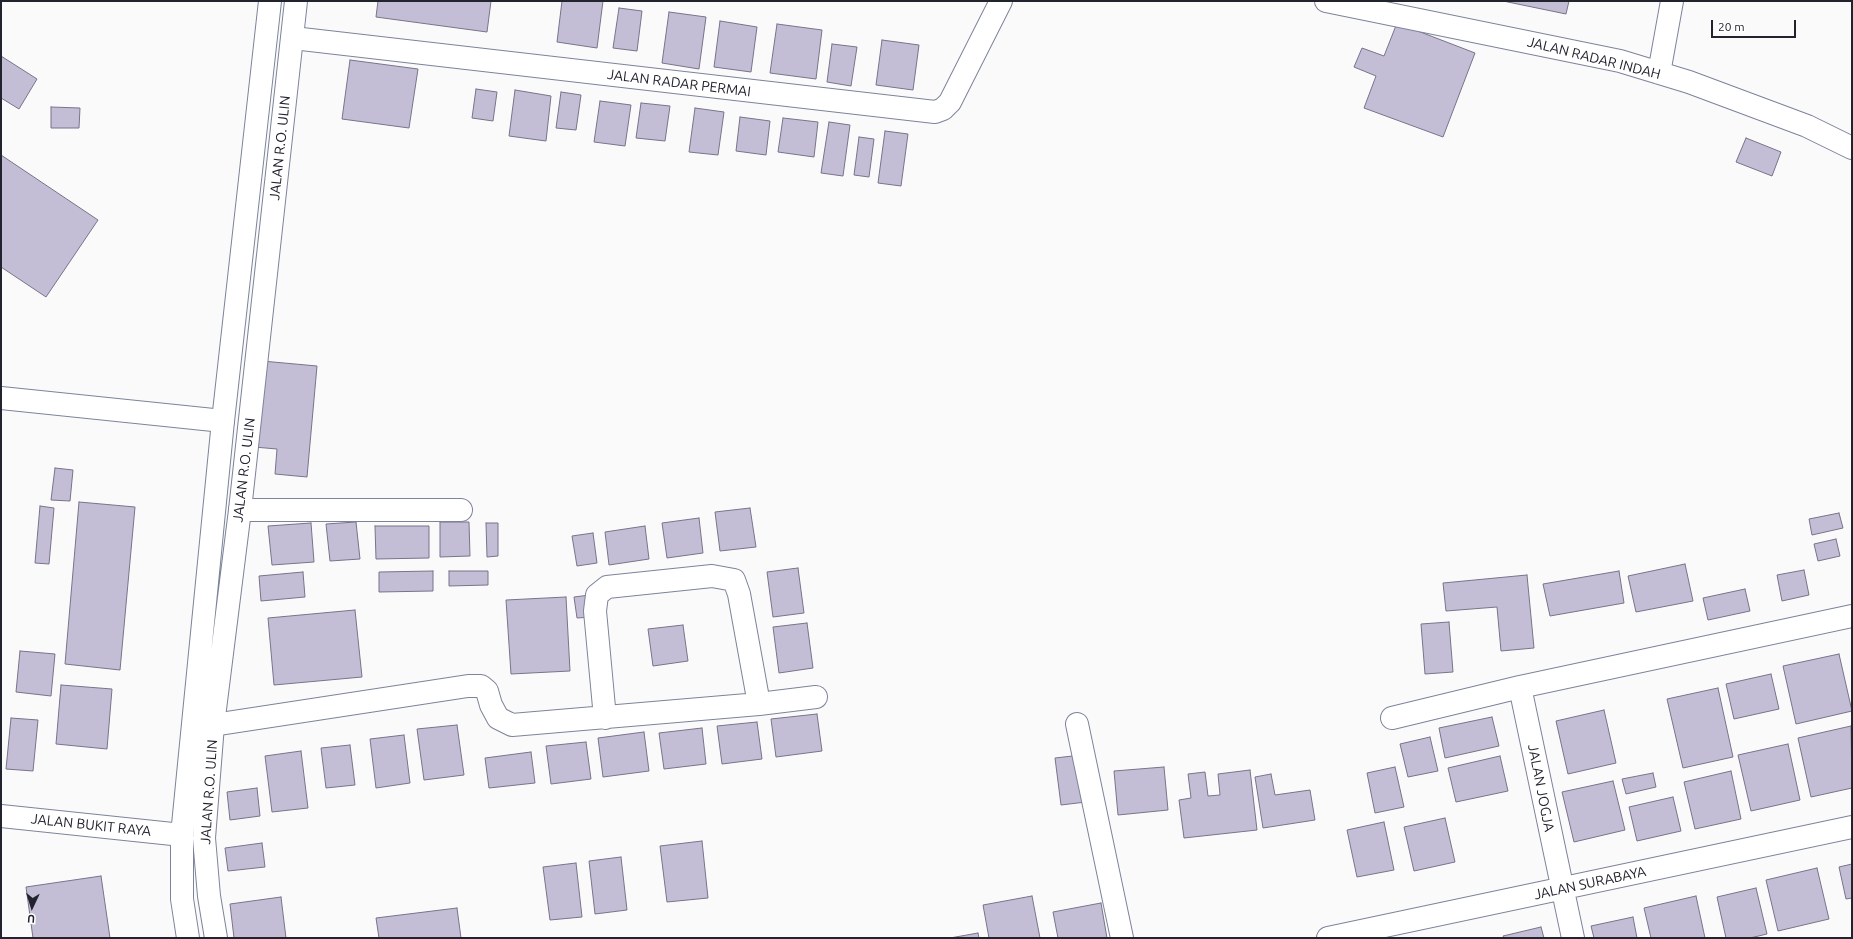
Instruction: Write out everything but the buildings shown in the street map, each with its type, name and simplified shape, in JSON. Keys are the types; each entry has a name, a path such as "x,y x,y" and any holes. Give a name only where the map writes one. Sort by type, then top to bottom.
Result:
{"street":[{"name":"JALAN R.O. ULIN","path":"188,938 182,899 182,835 223,421 270,1"},
{"name":"JALAN R.O. ULIN","path":"216,938 209,896 204,838 213,725 240,510 296,1"},
{"name":"JALAN RADAR PERMAI","path":"292,38 935,112 944,109 950,102 1001,1"},
{"name":"JALAN RADAR INDAH","path":"1326,1 1553,46 1620,61 1689,82 1807,126 1852,148"},
{"path":"1659,73 1672,1"},
{"path":"253,159 279,161"},
{"path":"1,398 223,421"},
{"path":"240,510 461,510"},
{"path":"605,718 595,611 597,595 607,587 712,576 734,580 739,594 759,704"},
{"path":"1392,718 1520,687 1852,616"},
{"path":"213,725 481,686 487,691 491,705 498,718 512,725 759,704 816,697"},
{"name":"JALAN JOGJA","path":"1520,687 1561,889 1573,938"},
{"path":"1077,724 1122,938"},
{"name":"JALAN BUKIT RAYA","path":"1,816 182,835"},
{"name":"JALAN SURABAYA","path":"1328,938 1852,827"}]}
